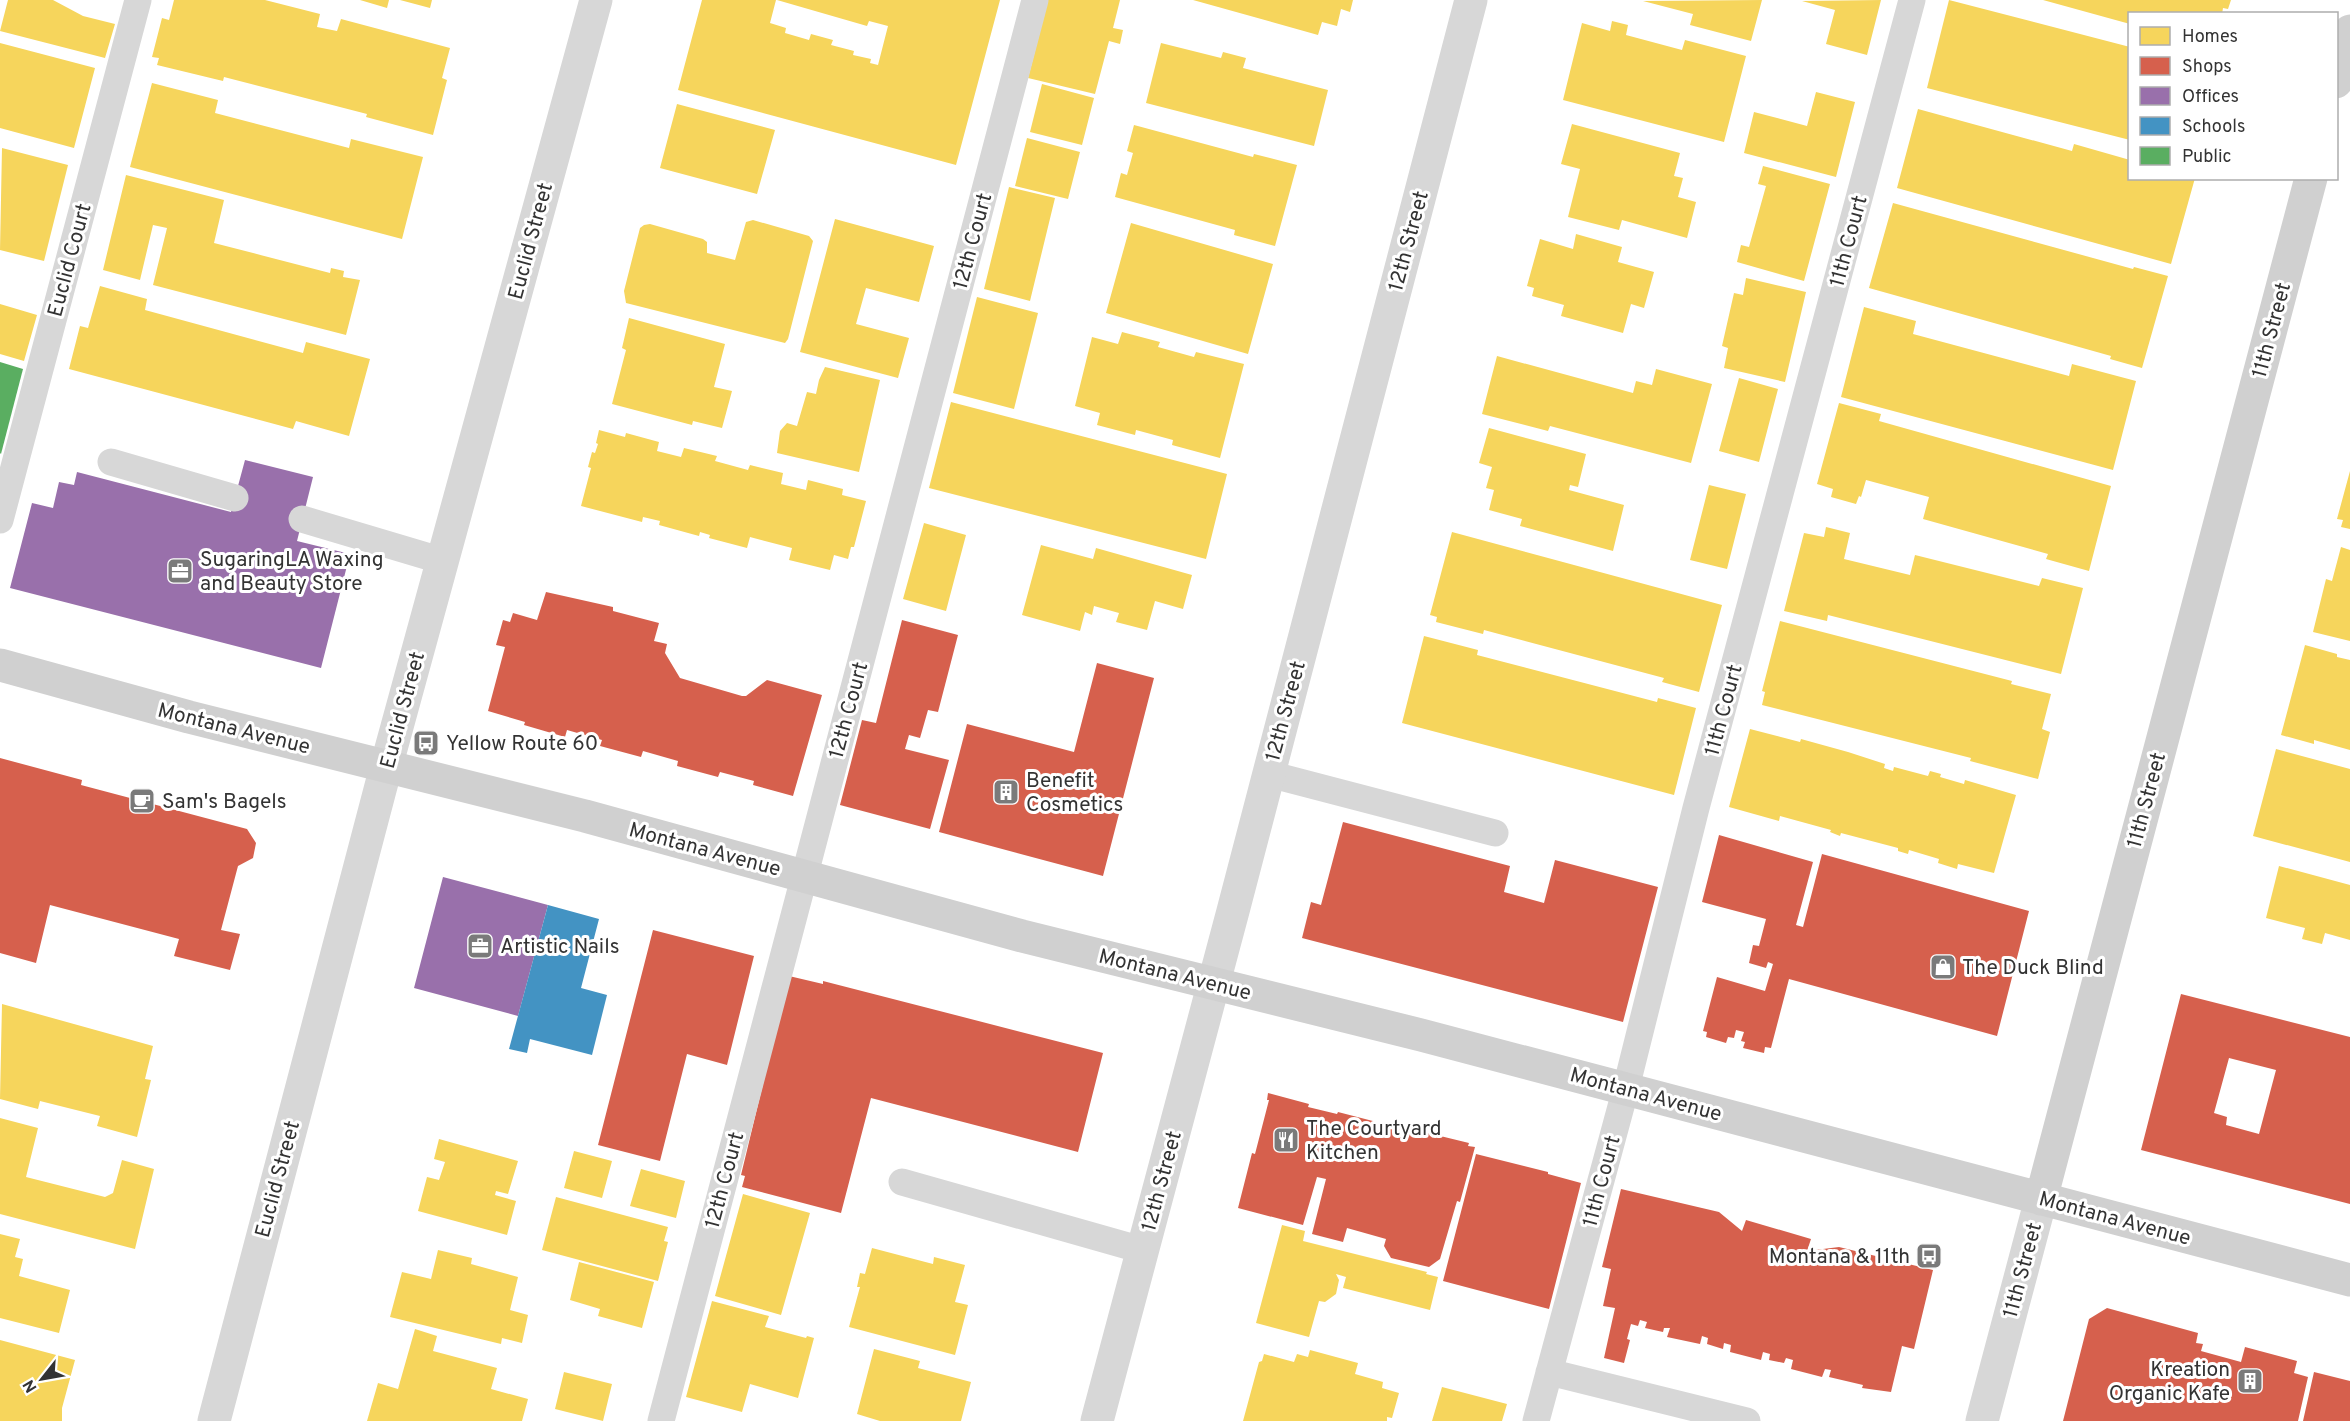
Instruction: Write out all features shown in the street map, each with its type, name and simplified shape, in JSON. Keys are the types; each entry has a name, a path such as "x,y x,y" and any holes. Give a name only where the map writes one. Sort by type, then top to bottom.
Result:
{"street":[{"name":"Euclid Street","path":"214,1421 386,767 596,0"},
{"name":"12th Street","path":"1097,1421 1214,984 1471,0"},
{"path":"2338,78 2350,31"},
{"name":"11th Street","path":"1982,1421 2310,180"},
{"name":"Montana Avenue","path":"0,665 189,717 585,816 1034,939 1626,1088 2350,1280"}],"lane":[{"name":"Euclid Court","path":"0,520 138,0"},
{"name":"12th Court","path":"661,1421 1035,0"},
{"name":"11th Court","path":"1536,1421 1626,1088 1696,808 1912,0"},
{"path":"111,462 235,498"},
{"path":"302,519 442,561"},
{"path":"1269,774 1495,833"},
{"path":"902,1182 1142,1250"},
{"path":"1549,1372 1747,1421"}],"building: Homes":[{"path":"8,0 53,0 83,16 115,24 105,58 0,31"},
{"path":"174,0 265,0 320,14 317,27 337,31 341,19 450,48 442,78 447,80 433,135 366,117 367,114 224,77 223,81 157,65 159,58 152,57 162,18 169,20"},
{"path":"360,0 389,0 387,8"},
{"path":"400,0 432,0 430,8"},
{"path":"702,0 776,0 770,23 786,28 785,33 809,40 811,34 833,40 831,45 854,51 853,55 871,59 870,63 878,65 888,26 869,21 867,26 777,0 1000,0 956,165 678,90"},
{"path":"1048,0 1120,0 1113,28 1123,30 1120,44 1109,41 1095,94 1028,78"},
{"path":"1193,0 1353,0 1350,12 1341,9 1337,26 1322,22 1318,35"},
{"path":"1762,0 1751,41 1690,25 1693,14 1643,1"},
{"path":"1881,0 1867,55 1826,44 1835,10 1802,1"},
{"path":"1949,0 2128,46 2128,139 1927,88"},
{"path":"2043,0 2231,0 2228,9 2223,8 2222,12 2128,12 2128,23"},
{"path":"1612,21 1628,25 1626,35 1682,50 1685,40 1746,56 1724,142 1563,100 1582,23 1610,31"},
{"path":"0,43 95,68 74,148 0,128"},
{"path":"1161,43 1221,58 1223,52 1246,58 1243,68 1328,90 1314,146 1146,103"},
{"path":"152,83 218,100 215,113 349,148 351,139 423,157 402,239 130,167"},
{"path":"1042,84 1094,98 1082,145 1030,132"},
{"path":"1816,92 1855,102 1836,177 1744,153 1754,112 1807,126"},
{"path":"677,104 775,130 757,194 660,168"},
{"path":"1918,109 2072,151 2074,144 2128,159 2128,180 2194,180 2171,264 1897,188"},
{"path":"1572,124 1680,153 1674,176 1683,178 1678,197 1696,202 1687,238 1622,220 1619,230 1568,217 1580,169 1561,164"},
{"path":"1134,125 1253,157 1254,154 1297,165 1275,246 1234,235 1235,230 1115,197 1121,173 1127,175 1133,153 1127,151"},
{"path":"1027,138 1080,152 1068,199 1015,186"},
{"path":"2,148 68,165 44,261 0,250"},
{"path":"1763,166 1830,184 1804,281 1737,262 1741,245 1749,247 1766,186 1758,184"},
{"path":"126,175 224,200 214,243 330,273 331,268 344,271 343,277 360,280 346,335 153,285 167,228 153,225 140,280 103,270"},
{"path":"1009,187 1055,198 1030,301 984,289"},
{"path":"1893,203 2133,269 2134,267 2168,276 2142,368 2110,359 2111,356 1869,288"},
{"path":"835,219 934,246 919,302 866,288 856,324 909,338 898,378 800,352"},
{"path":"753,220 809,236 813,241 788,339 785,343 626,303 624,291 640,228 644,225 650,224 703,239 707,242 707,253 735,260 746,222"},
{"path":"1131,223 1273,264 1248,354 1106,313"},
{"path":"1576,234 1622,247 1618,262 1654,272 1644,308 1631,304 1623,333 1561,316 1564,305 1532,296 1534,288 1527,286 1540,239 1573,249"},
{"path":"1746,278 1806,292 1785,382 1724,368 1728,348 1722,346 1734,293 1743,295"},
{"path":"100,286 147,299 145,310 303,353 306,342 370,359 349,436 296,421 293,429 69,369 80,326 88,328"},
{"path":"977,297 1038,313 1014,409 953,393"},
{"path":"0,304 37,315 24,361 0,354"},
{"path":"1864,307 1916,321 1913,334 2069,376 2072,364 2136,381 2113,470 1841,397"},
{"path":"629,318 725,344 714,387 732,391 722,428 693,421 692,425 612,404 626,350 622,348"},
{"path":"1122,332 1160,342 1158,347 1194,357 1196,352 1244,364 1220,458 1172,445 1173,440 1136,430 1135,435 1097,425 1100,413 1075,406 1092,337 1118,344"},
{"path":"1497,356 1633,393 1636,381 1652,385 1656,369 1712,384 1691,463 1550,426 1548,431 1482,414"},
{"path":"825,367 880,380 859,472 777,453 780,431 787,423 797,426 807,392 816,394"},
{"path":"1739,378 1778,389 1759,462 1719,451"},
{"path":"951,402 1227,474 1206,559 929,488"},
{"path":"1839,403 1881,414 1879,421 2111,486 2089,571 2046,559 2048,554 1923,519 1929,497 1866,480 1861,497 1859,496 1856,504 1831,497 1833,489 1817,484"},
{"path":"1489,428 1586,454 1578,487 1570,485 1569,490 1624,505 1613,551 1520,526 1522,519 1489,510 1494,490 1486,488 1492,467 1479,463"},
{"path":"599,430 625,437 626,433 659,442 657,451 681,457 684,448 717,456 715,461 748,470 750,465 783,473 781,484 806,490 808,480 843,489 842,495 866,501 854,547 851,547 848,559 834,555 830,570 789,560 792,548 750,537 747,548 709,538 710,535 700,532 699,536 659,525 660,521 643,517 642,522 581,506 591,468 588,467 592,452 595,453 598,444 596,443"},
{"path":"2350,471 2350,529 2341,527 2343,520 2337,519"},
{"path":"1709,485 1746,494 1727,569 1690,560"},
{"path":"924,523 966,535 946,611 903,599"},
{"path":"1826,527 1850,533 1844,559 1910,575 1915,555 2039,586 2042,578 2083,588 2061,674 1828,615 1827,621 1784,611 1804,533 1824,537"},
{"path":"1452,532 1722,605 1699,692 1662,682 1664,678 1484,630 1483,634 1436,622 1437,617 1430,615"},
{"path":"1041,545 1093,559 1096,548 1192,575 1183,609 1155,601 1147,630 1116,622 1119,613 1094,606 1092,615 1085,612 1080,631 1022,615"},
{"path":"2341,547 2350,550 2350,641 2313,632 2326,579 2332,581"},
{"path":"1780,621 2012,681 2011,684 2051,694 2042,729 2050,732 2038,779 1970,761 1971,758 1762,705 1765,692 1762,691"},
{"path":"1424,636 1478,650 1477,655 1657,702 1658,698 1696,708 1674,795 1402,723"},
{"path":"2305,645 2350,660 2350,750 2314,740 2314,744 2281,735"},
{"path":"1750,729 1800,742 1801,739 1848,752 1885,764 1884,768 1893,771 1894,767 1928,776 1930,771 1941,774 1940,777 1964,784 1965,780 2016,795 1994,873 1958,864 1957,869 1938,863 1939,859 1909,850 1908,854 1898,851 1898,848 1841,833 1840,836 1830,832 1831,830 1780,816 1779,821 1729,807"},
{"path":"2276,749 2350,769 2350,862 2253,836"},
{"path":"2279,866 2350,885 2350,940 2325,933 2322,944 2302,939 2305,928 2266,918"},
{"path":"2,1004 153,1046 145,1079 151,1080 137,1137 97,1126 100,1116 40,1101 38,1109 0,1099"},
{"path":"0,1118 38,1128 26,1177 105,1197 113,1193 122,1160 154,1169 135,1249 0,1214"},
{"path":"439,1139 518,1161 508,1194 496,1191 495,1195 516,1201 507,1235 418,1211 427,1177 439,1180 445,1162 434,1159"},
{"path":"574,1151 612,1161 602,1198 564,1188"},
{"path":"641,1169 685,1181 676,1218 630,1206"},
{"path":"743,1194 810,1213 781,1315 715,1296"},
{"path":"556,1197 668,1227 664,1241 668,1242 658,1281 542,1250"},
{"path":"1282,1225 1305,1231 1303,1241 1427,1272 1426,1274 1438,1277 1430,1310 1343,1288 1346,1277 1336,1274 1339,1280 1336,1294 1325,1302 1319,1301 1309,1337 1256,1323"},
{"path":"0,1234 20,1239 15,1257 23,1259 19,1276 70,1290 59,1333 0,1318"},
{"path":"872,1248 933,1264 934,1257 965,1265 955,1302 968,1305 955,1355 849,1327 860,1287 857,1287 860,1273 865,1274"},
{"path":"438,1250 472,1258 471,1264 518,1277 510,1310 528,1315 522,1343 502,1338 501,1344 390,1317 402,1272 431,1279"},
{"path":"579,1262 654,1282 642,1328 598,1316 600,1309 570,1300"},
{"path":"712,1301 769,1316 765,1327 814,1338 798,1398 750,1384 742,1412 686,1397"},
{"path":"415,1329 437,1336 433,1351 497,1368 491,1389 528,1399 522,1421 367,1421 378,1383 398,1389"},
{"path":"0,1340 75,1360 62,1408 62,1421 0,1421"},
{"path":"874,1349 920,1361 918,1368 971,1382 961,1421 880,1421 857,1414"},
{"path":"1310,1350 1358,1363 1355,1374 1383,1382 1382,1388 1399,1393 1392,1418 1387,1417 1387,1421 1243,1421 1259,1362 1262,1361 1264,1354 1294,1362 1297,1354 1308,1357"},
{"path":"564,1372 612,1384 603,1421 555,1409"},
{"path":"1442,1387 1507,1404 1502,1421 1432,1421"}],"building: Shops":[{"path":"546,592 613,607 613,611 659,623 654,641 667,644 665,653 680,678 742,696 746,696 767,680 822,695 793,796 753,785 754,781 720,772 718,777 677,766 678,761 643,751 641,757 600,746 602,740 567,730 565,737 488,711 505,647 496,645 503,620 510,622 513,613 537,620"},
{"path":"902,620 958,635 938,712 928,710 920,738 909,735 905,749 949,760 930,829 840,805 862,720 876,723"},
{"path":"1097,663 1154,678 1103,876 939,832 967,724 1074,752"},
{"path":"0,758 82,780 81,785 247,829 256,843 253,858 238,866 221,930 240,934 230,970 174,956 179,939 50,905 36,963 0,953"},
{"path":"1343,822 1510,866 1504,892 1544,903 1555,860 1658,887 1623,1022 1302,938 1311,902 1321,905"},
{"path":"1719,835 1813,862 1796,925 1803,927 1822,854 2029,911 1997,1036 1789,979 1771,1048 1765,1047 1764,1053 1743,1048 1745,1042 1741,1041 1744,1032 1736,1030 1734,1038 1728,1037 1726,1043 1706,1037 1707,1032 1703,1031 1717,977 1765,991 1773,964 1768,962 1766,968 1749,963 1753,945 1759,946 1766,919 1702,902"},
{"path":"653,930 754,956 727,1065 687,1054 660,1161 598,1145"},
{"path":"789,976 823,984 823,981 1103,1053 1078,1152 871,1098 841,1213 742,1187 745,1176 741,1175"},
{"path":"2181,994 2350,1037 2350,1204 2141,1150","holes":["2229,1058 2276,1070 2259,1134 2226,1125 2227,1117 2214,1113"]},
{"path":"1268,1093 1309,1104 1308,1107 1337,1114 1338,1112 1427,1135 1428,1133 1469,1143 1468,1146 1475,1147 1460,1202 1457,1201 1440,1259 1429,1267 1391,1258 1384,1246 1386,1239 1347,1228 1343,1242 1312,1234 1326,1179 1317,1177 1303,1225 1238,1208 1252,1153 1255,1154 1269,1100 1267,1100"},
{"path":"1476,1154 1548,1172 1548,1174 1581,1183 1549,1309 1443,1281"},
{"path":"1621,1189 1719,1212 1742,1231 1746,1220 1811,1239 1807,1251 1839,1247 1933,1270 1914,1349 1902,1346 1891,1392 1862,1388 1863,1385 1829,1377 1831,1370 1825,1369 1822,1377 1791,1369 1793,1360 1786,1358 1784,1363 1769,1360 1770,1354 1763,1352 1761,1360 1730,1352 1731,1345 1724,1343 1723,1349 1707,1344 1708,1338 1702,1336 1700,1344 1667,1337 1670,1328 1664,1328 1663,1332 1645,1328 1647,1322 1640,1320 1638,1326 1631,1324 1627,1339 1630,1340 1624,1363 1604,1358 1615,1308 1603,1306 1611,1269 1602,1267"},
{"path":"2107,1308 2198,1333 2196,1343 2203,1344 2201,1351 2241,1362 2245,1347 2297,1361 2294,1373 2308,1377 2298,1421 2063,1421 2089,1319"},
{"path":"2314,1372 2350,1381 2350,1421 2303,1421"}],"building: Offices":[{"name":"SugaringLA Waxing and Beauty Store","path":"245,460 313,477 297,541 350,554 321,668 10,588 32,503 53,508 59,482 74,485 77,472 231,512"},
{"name":"Artistic Nails","path":"443,877 548,905 518,1016 414,988"}],"building: Schools":[{"path":"548,905 599,919 581,988 607,995 592,1055 530,1039 527,1053 509,1049"}],"building: Public":[{"path":"0,362 23,369 1,454 0,453"}],"place":[{"name":"SugaringLA Waxing and Beauty Store","path":"180,571"},
{"name":"Yellow Route 60","path":"426,743"},
{"name":"Benefit Cosmetics","path":"1006,792"},
{"name":"Sam's Bagels","path":"142,801"},
{"name":"Artistic Nails","path":"480,946"},
{"name":"The Duck Blind","path":"1943,967"},
{"name":"The Courtyard Kitchen","path":"1286,1140"},
{"name":"Montana & 11th","path":"1929,1256"},
{"name":"Kreation Organic Kafe","path":"2250,1381"}]}
